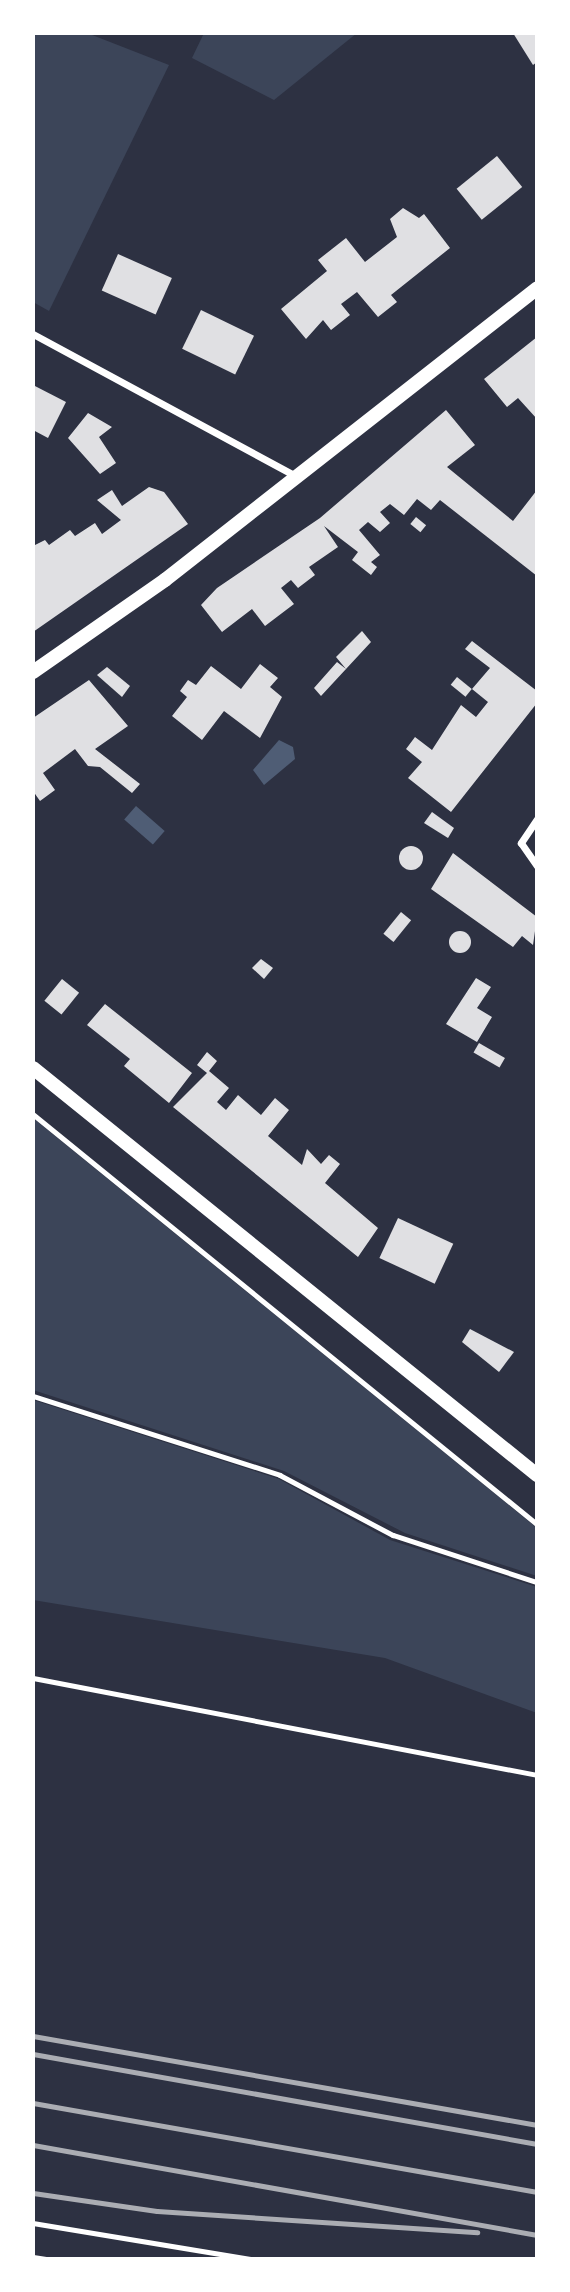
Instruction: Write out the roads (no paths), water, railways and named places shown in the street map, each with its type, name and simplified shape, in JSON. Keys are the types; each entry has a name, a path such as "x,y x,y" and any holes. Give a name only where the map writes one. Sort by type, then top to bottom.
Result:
{"main road":[{"path":"33,672 299,478 537,288"},
{"path":"33,1068 537,1475"}],"street":[{"path":"33,334 299,478"},
{"path":"537,819 521,843 537,866"}],"lane":[{"path":"33,1678 537,1775"},
{"path":"33,2256 46,2259"}],"railway":[{"path":"33,2036 537,2125"},
{"path":"33,2054 537,2144"},
{"path":"33,2103 537,2192"},
{"path":"33,2145 537,2235"},
{"path":"33,2193 157,2211 477,2232"}]}
